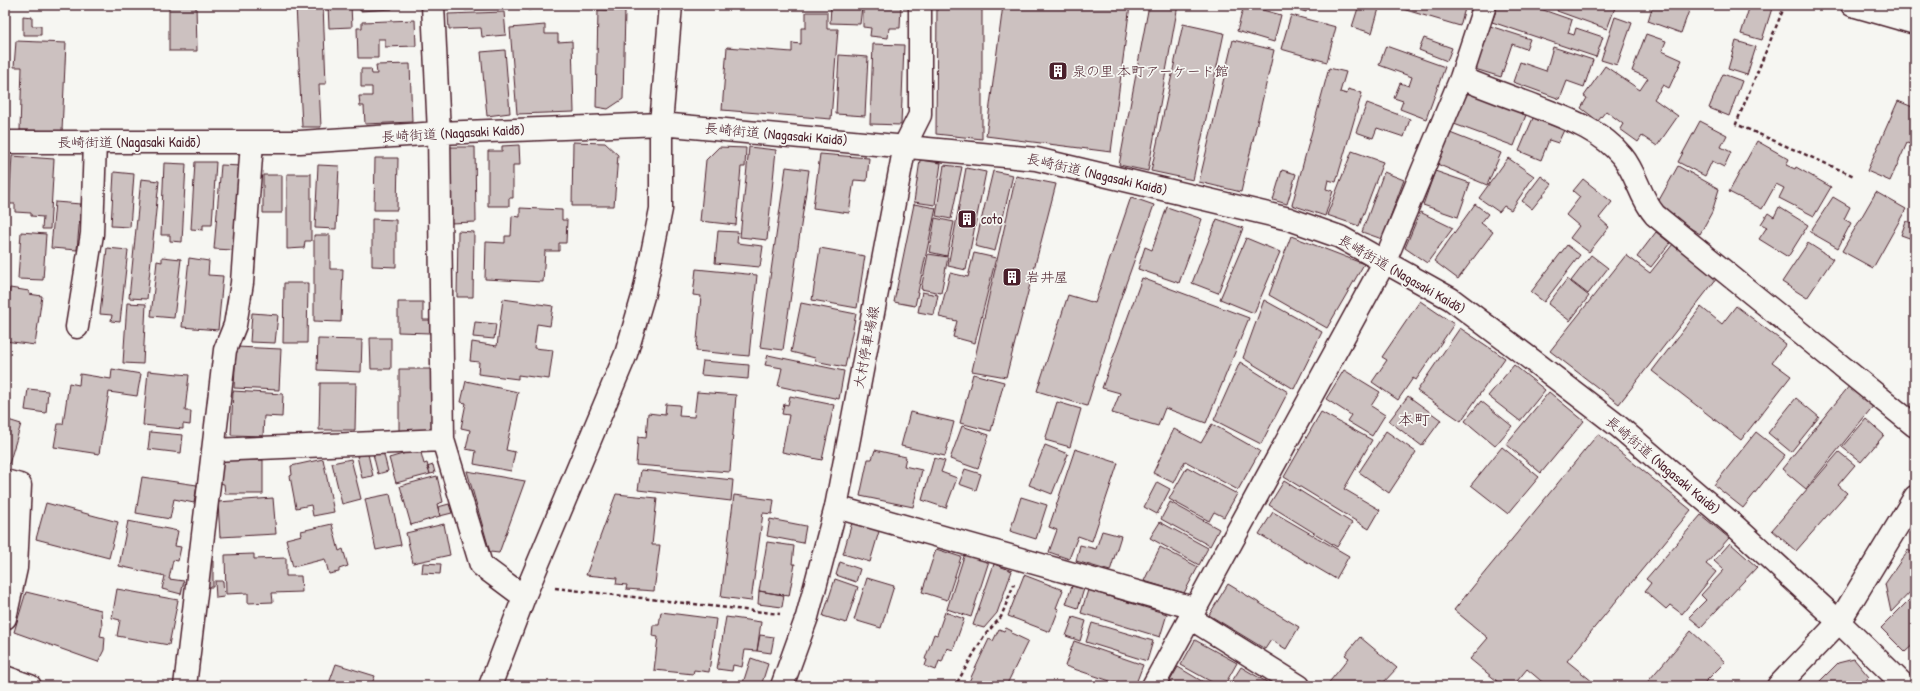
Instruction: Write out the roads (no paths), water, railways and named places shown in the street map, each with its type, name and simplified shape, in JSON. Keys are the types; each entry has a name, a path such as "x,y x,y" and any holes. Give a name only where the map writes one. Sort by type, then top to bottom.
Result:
{"main road":[{"path":"433,5 439,133 443,440 481,565 526,591"},
{"path":"490,686 526,591 626,354 644,293 661,209 661,124 670,5"},
{"name":"大村停車場線","path":"782,686 807,618 836,507 905,145 920,115 920,5"},
{"path":"1153,686 1385,261 1461,78 1486,5"},
{"path":"1852,5 1915,24"},
{"path":"1461,78 1572,121 1605,139 1623,157 1637,182 1648,207 1655,215 1915,426"},
{"name":"長崎街道 (Nagasaki Kaidō)","path":"5,142 300,142 439,133 661,124 905,145 1036,159 1290,219 1340,237 1451,299 1618,426 1736,527 1840,622 1905,686"},
{"path":"77,327 92,234 95,142"},
{"path":"185,686 225,350 235,325 242,283 252,142"},
{"path":"213,450 443,440"},
{"path":"5,481 20,485 16,568 5,618"},
{"path":"1778,686 1840,622 1915,498"},
{"path":"836,507 1023,560 1192,613 1299,686"},
{"path":"5,677 30,686"}],"place":[{"name":"泉の里 本町アーケード館","path":"1058,71"},
{"name":"coto","path":"967,219"},
{"name":"岩井屋","path":"1012,277"}],"district":[{"name":"本町","path":"1414,419"}]}
